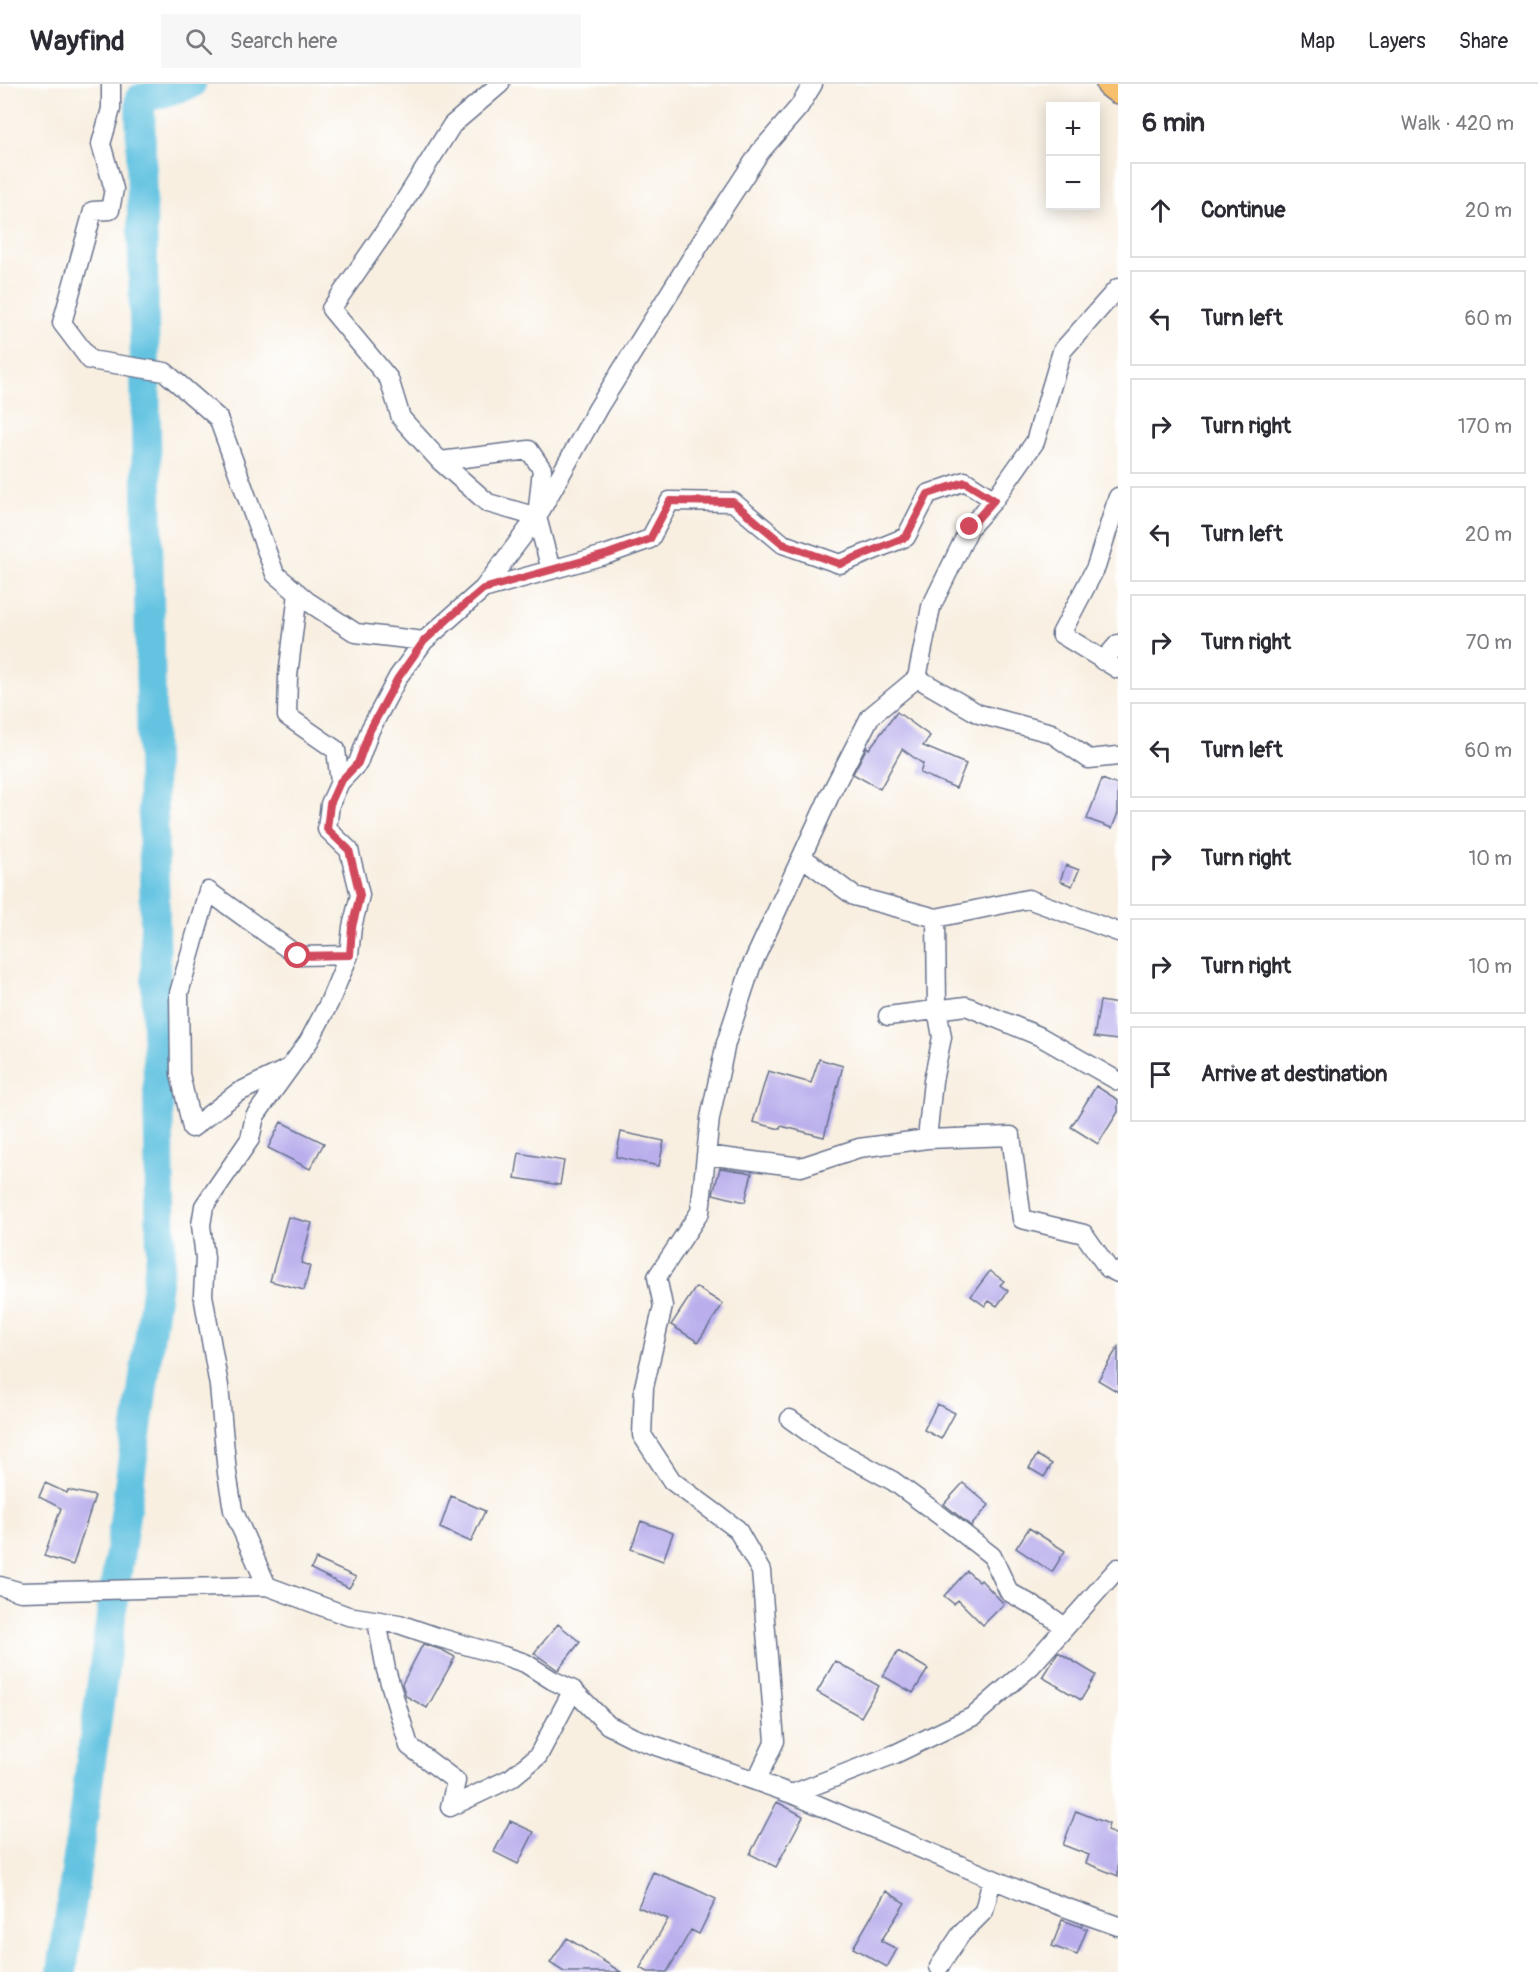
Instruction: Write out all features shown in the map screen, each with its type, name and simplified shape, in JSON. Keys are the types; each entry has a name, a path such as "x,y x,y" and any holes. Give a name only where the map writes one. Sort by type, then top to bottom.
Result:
{"highway":[{"path":"1110,84 1118,90"}],"street":[{"path":"111,84 111,109 101,144 114,189 110,210 93,211 62,323 90,360 165,372 218,418 275,574 298,593 356,633 424,641"},
{"path":"500,84 452,125 392,221 331,309 389,379 401,418 440,461 488,503 537,517"},
{"path":"267,1586 232,1510 219,1386 203,1295 205,1258 201,1225 204,1206 250,1139 255,1116 309,1041 350,955 352,927 360,895 349,850 327,829 330,804 340,782 358,763 370,730 393,688 424,641 483,589 537,517 598,408 712,225 760,152 799,107 813,84"},
{"path":"756,1781 775,1741 761,1571 737,1529 672,1481 642,1435 644,1388 663,1306 657,1277 700,1212 710,1118 726,1043 751,967 830,795 870,717 917,678 932,607 970,527 994,500 1035,442 1062,351 1118,288"},
{"path":"440,461 529,450 542,469 537,517 551,570"},
{"path":"483,589 608,554 650,539 670,501 733,502 783,544 840,564 906,537 928,494 965,482 994,500"},
{"path":"1118,497 1096,567 1061,634 1111,665 1118,644"},
{"path":"298,593 288,675 287,716 336,750 340,782"},
{"path":"917,678 979,714 1051,733 1089,759 1118,756"},
{"path":"802,857 854,896 936,918 1028,899 1118,932"},
{"path":"289,1068 237,1093 192,1128 180,1074 179,993 208,891 298,956 350,955"},
{"path":"927,1139 933,1081 942,1037 937,1009 936,918"},
{"path":"888,1016 966,1006 1040,1036 1118,1081"},
{"path":"706,1155 801,1167 859,1148 927,1139 1011,1136 1022,1219 1084,1234 1108,1268 1118,1273"},
{"path":"789,1419 825,1444 893,1480 992,1556 1009,1592 1065,1627"},
{"path":"792,1794 895,1754 974,1716 1031,1666 1118,1568"},
{"path":"0,1586 21,1592 267,1586 348,1616 399,1624 525,1664 573,1690 608,1725 634,1738 792,1794 1033,1896 1118,1926"},
{"path":"377,1621 386,1670 409,1746 456,1781 450,1807 511,1778 538,1756 573,1690"},
{"path":"939,1967 961,1934 984,1911 992,1879"}],"building":[{"path":"897,712 930,736 923,746 966,764 956,788 920,773 923,764 902,749 880,789 853,774 867,747 869,749"},
{"path":"1102,779 1118,785 1118,813 1112,828 1087,819"},
{"path":"1066,865 1079,870 1072,886 1060,881"},
{"path":"1100,1001 1118,1004 1118,1040 1094,1037"},
{"path":"819,1059 843,1066 824,1137 781,1126 780,1129 753,1122 768,1071 811,1083"},
{"path":"1096,1086 1118,1100 1118,1112 1098,1144 1071,1127"},
{"path":"281,1122 324,1143 310,1169 268,1148"},
{"path":"621,1132 664,1141 659,1166 616,1157"},
{"path":"519,1153 564,1161 560,1185 515,1178"},
{"path":"720,1168 752,1173 745,1202 713,1194"},
{"path":"288,1217 312,1223 301,1263 310,1266 304,1290 270,1281"},
{"path":"990,1271 1004,1281 1000,1285 1008,1291 997,1306 989,1301 985,1306 971,1296"},
{"path":"696,1287 723,1304 698,1342 671,1325"},
{"path":"1118,1347 1118,1392 1098,1380"},
{"path":"937,1404 955,1413 941,1439 924,1430"},
{"path":"1037,1455 1052,1464 1044,1477 1029,1468"},
{"path":"45,1483 67,1493 68,1490 95,1496 73,1565 44,1556 61,1508 39,1497"},
{"path":"963,1483 989,1505 971,1526 944,1504"},
{"path":"451,1496 485,1511 471,1542 440,1528"},
{"path":"641,1521 673,1533 663,1561 631,1549"},
{"path":"1029,1528 1065,1551 1052,1572 1016,1548"},
{"path":"316,1559 356,1577 349,1588 311,1569"},
{"path":"967,1571 979,1582 981,1580 1004,1604 983,1625 958,1600 954,1604 944,1596"},
{"path":"558,1624 580,1642 558,1670 534,1653"},
{"path":"423,1644 455,1657 427,1708 406,1696 402,1684"},
{"path":"898,1651 928,1669 913,1693 883,1676"},
{"path":"1058,1652 1096,1675 1081,1700 1042,1677"},
{"path":"835,1661 879,1686 861,1717 817,1692"},
{"path":"777,1802 803,1816 776,1867 750,1854"},
{"path":"1076,1811 1109,1824 1107,1831 1118,1835 1118,1876 1086,1863 1089,1855 1063,1845"},
{"path":"510,1821 534,1832 518,1864 494,1852"},
{"path":"653,1872 716,1899 699,1934 691,1930 667,1972 648,1972 640,1968 668,1919 638,1907"},
{"path":"886,1891 905,1903 881,1941 897,1949 887,1967 853,1948"},
{"path":"1062,1920 1087,1929 1077,1955 1052,1946"},
{"path":"567,1938 621,1972 564,1972 550,1963"}],"waterway":[{"path":"62,1972 161,1254 140,99 191,84"}],"route":[{"path":"298,956 350,955 352,927 360,895 349,850 327,829 330,804 340,782 358,763 370,730 398,678 424,641 483,589 608,554 650,539 670,501 733,502 783,544 840,564 906,537 928,494 965,482 994,500 970,527"}]}
